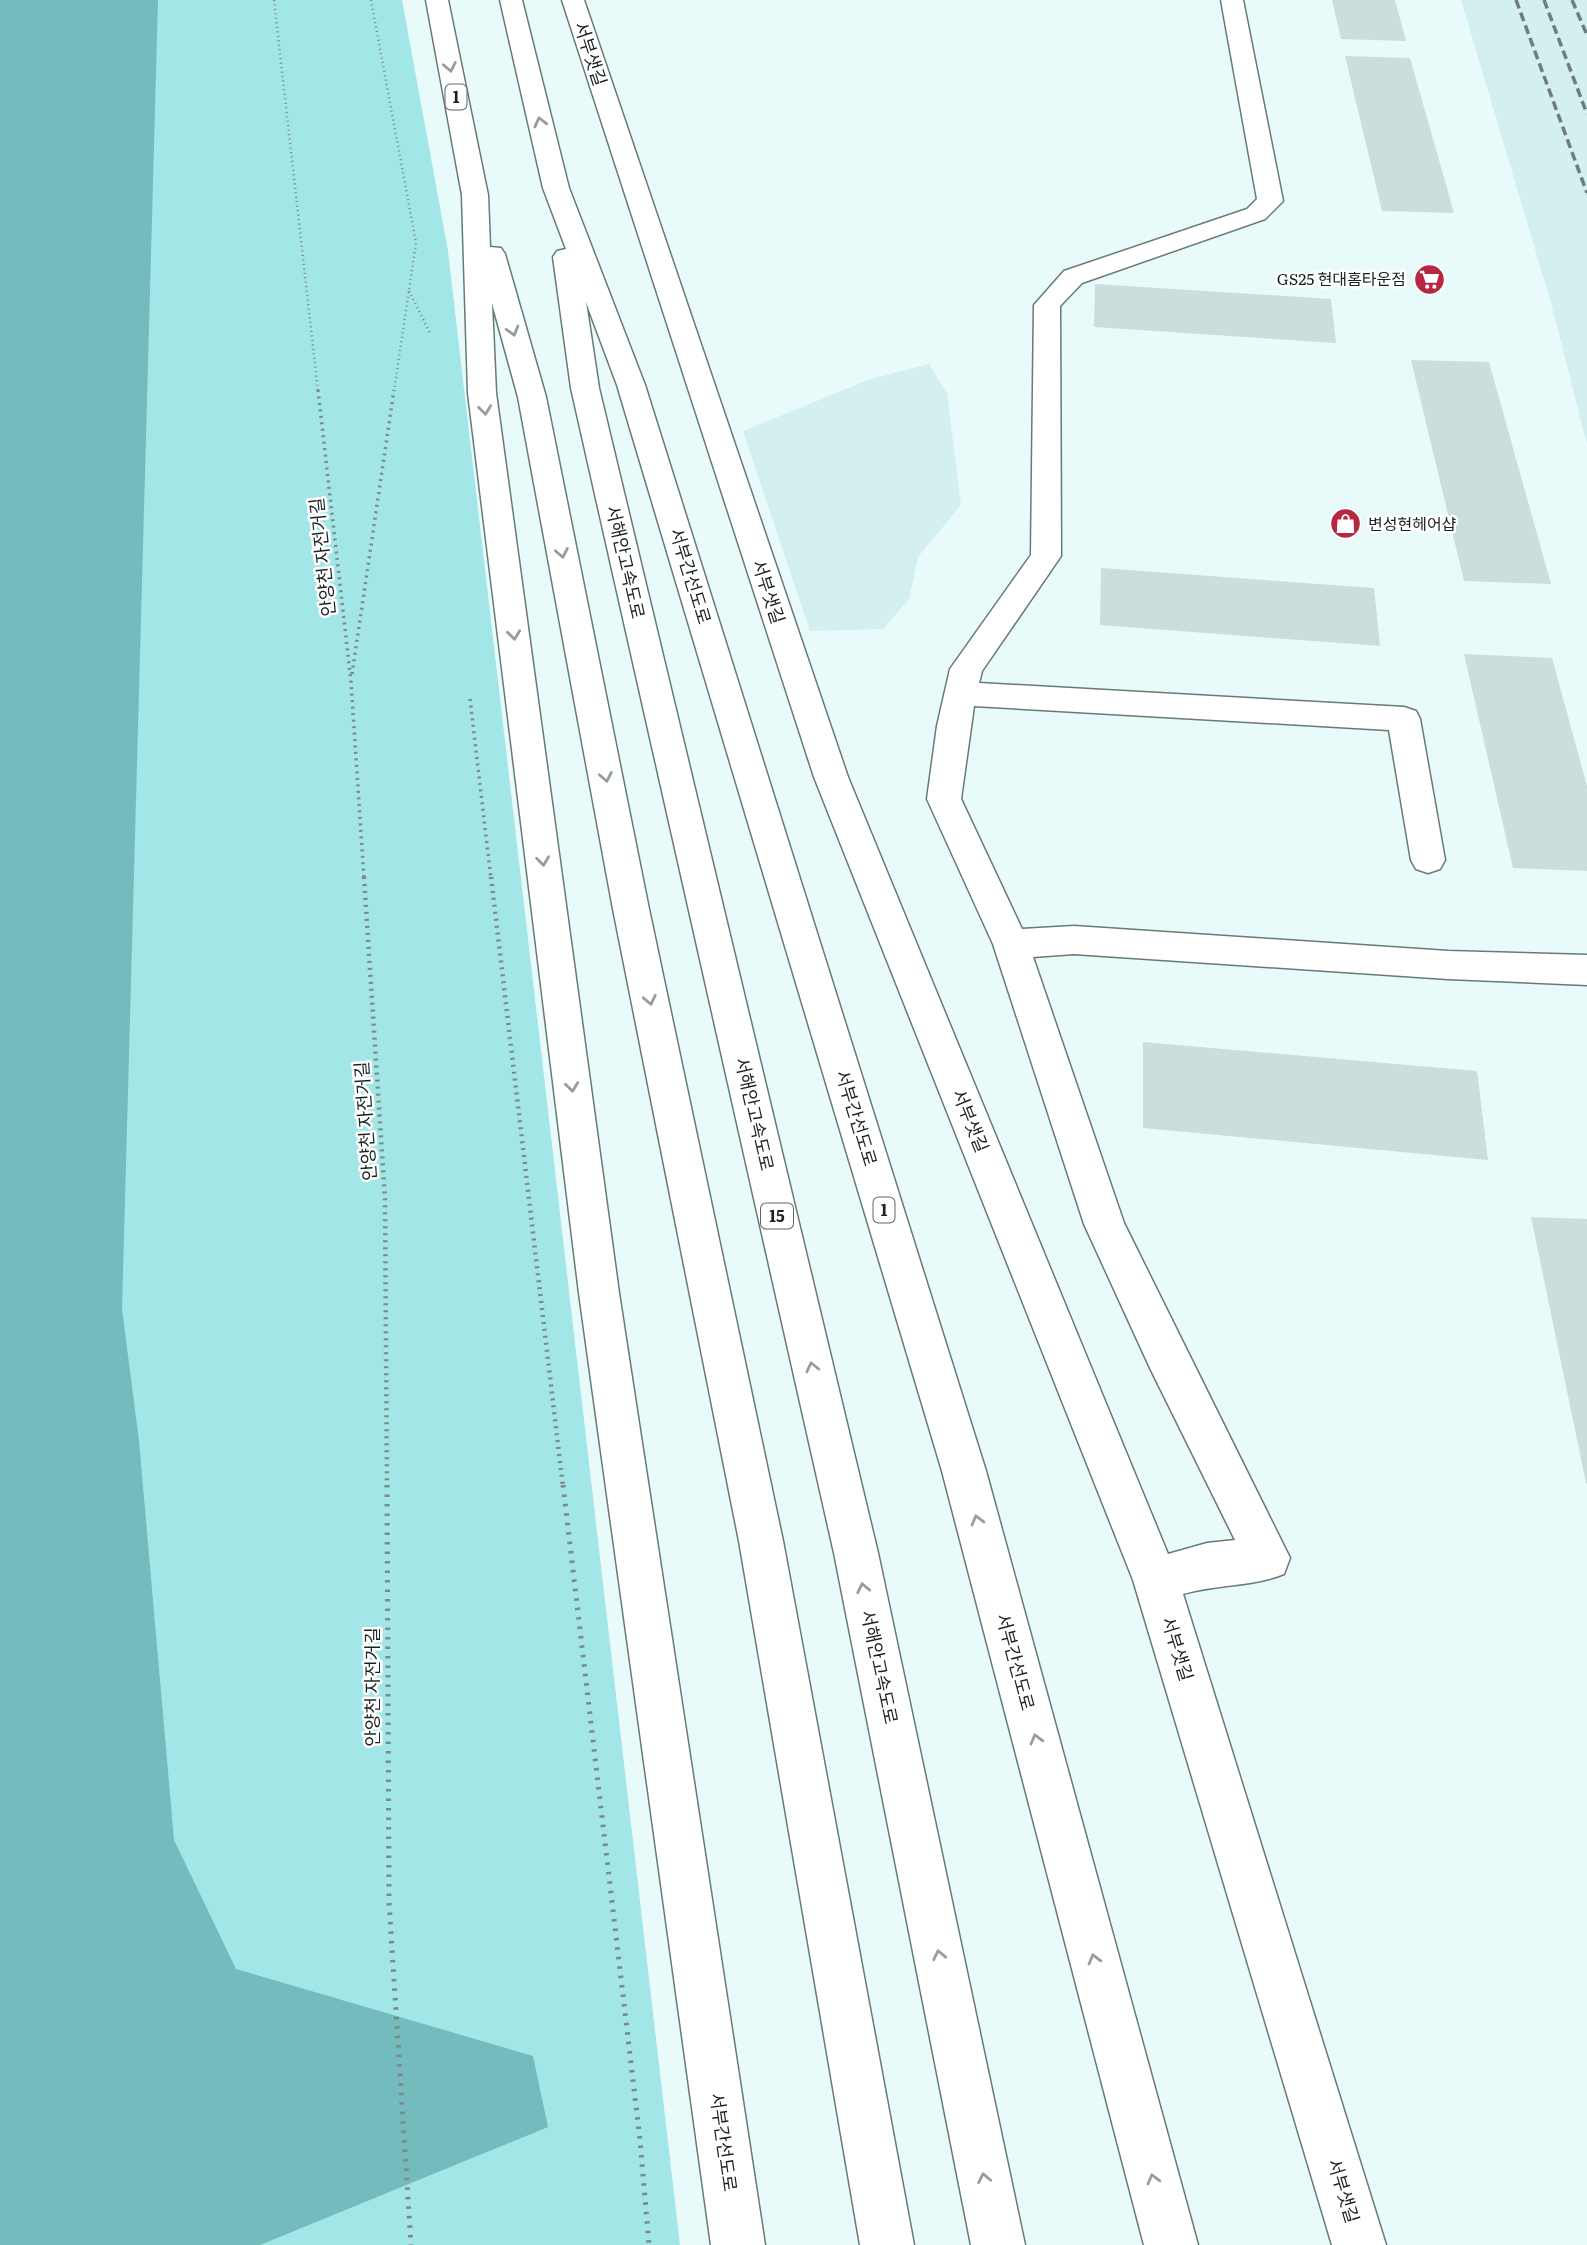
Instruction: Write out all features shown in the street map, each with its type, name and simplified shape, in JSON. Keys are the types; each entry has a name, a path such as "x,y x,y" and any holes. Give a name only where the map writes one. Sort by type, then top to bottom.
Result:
{"main road":[{"name":"서부간선도로","path":"437,0 475,195 482,393 599,1293 738,2245"},
{"name":"서부간선도로","path":"511,0 556,188 631,385 964,1471 1171,2245"},
{"name":"서부샛길","path":"573,0 831,777 1156,1580 1359,2245"},
{"path":"1156,1580 1207,1565 1268,1558 1104,1224 1010,944 944,799 953,726 966,669 1046,556 1047,305 1073,277 1256,214 1270,201 1232,0"},
{"name":"서해안고속도로","path":"556,188 585,388 856,1553 998,2245"},
{"path":"475,195 532,397 631,909 761,1541 887,2245"},
{"path":"961,694 1404,719 1428,860"},
{"path":"1010,944 1074,940 1448,965 1587,970"}],"path":[{"name":"안양천 자전거길","path":"274,0 351,682 385,1199 389,1902 411,2245"},
{"path":"351,682 416,243 371,0"},
{"path":"409,291 430,332 432,346"},
{"path":"468,685 639,2127 649,2245"}],"shaded area":[{"path":"0,0 402,0 448,251 680,2245 0,2245"},
{"path":"0,0 158,0 122,1309 139,1441 174,1840 236,1969 533,2056 548,2127 260,2245 0,2245"},
{"path":"1461,0 1587,0 1587,444 1551,303"},
{"path":"929,364 947,393 961,505 918,557 909,599 883,629 810,631 743,431 871,379"}],"building":[{"path":"1332,0 1395,0 1406,41 1341,39"},
{"path":"1345,56 1410,58 1454,213 1382,211"},
{"path":"1095,284 1331,299 1336,343 1094,327"},
{"path":"1411,360 1489,362 1551,584 1464,581"},
{"path":"1101,568 1374,588 1380,646 1100,625"},
{"path":"1464,654 1552,658 1587,786 1587,871 1513,868"},
{"path":"1143,1042 1477,1071 1488,1160 1143,1128"},
{"path":"1531,1217 1587,1219 1587,1483 1586,1483"}],"railway":[{"path":"1516,0 1587,193"},
{"path":"1544,0 1587,114"},
{"path":"1572,0 1587,35"}],"place":[{"name":"GS25 현대홈타운점","path":"1429,279"},
{"name":"변성현헤어샵","path":"1345,524"}]}
